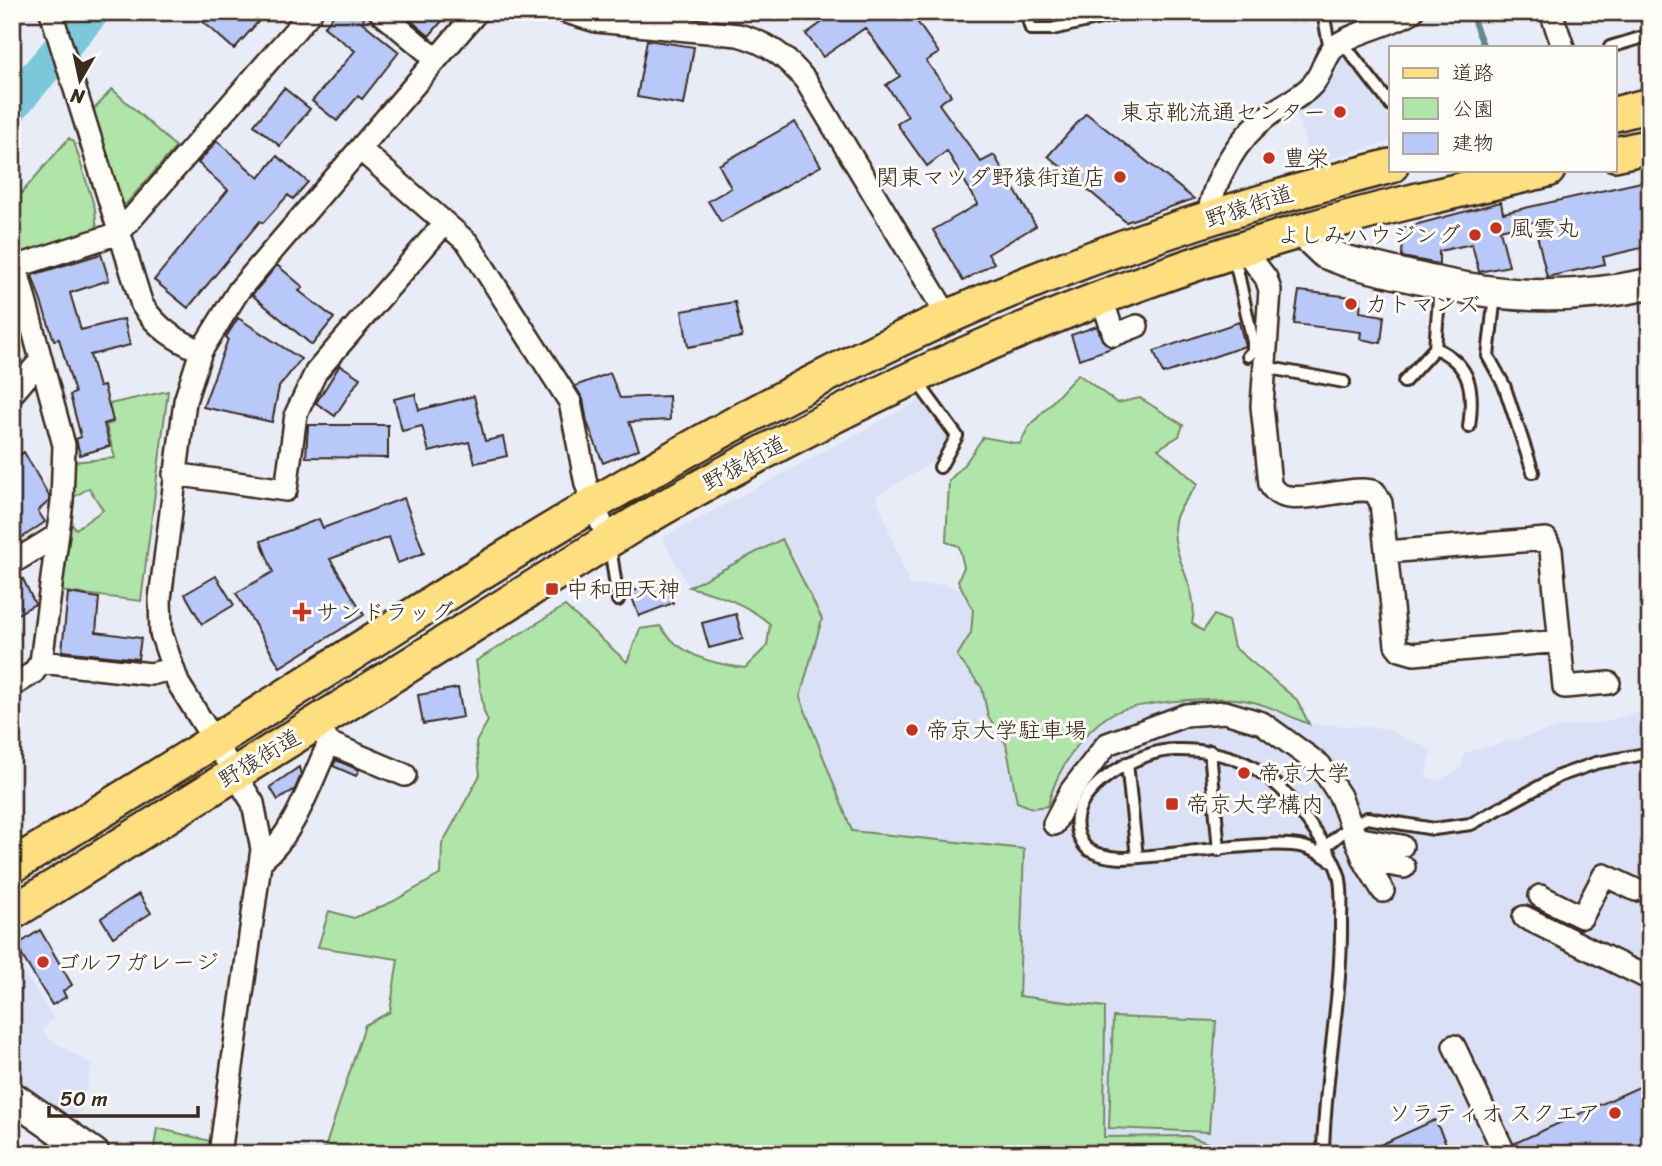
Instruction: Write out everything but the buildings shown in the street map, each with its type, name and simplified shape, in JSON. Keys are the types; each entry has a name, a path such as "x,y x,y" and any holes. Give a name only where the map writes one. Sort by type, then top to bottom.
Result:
{"main road":[{"path":"1616,114 1650,105"},
{"path":"1616,154 1650,146"},
{"name":"野猿街道","path":"12,866 591,503 718,432 948,317 1064,270 1284,194 1389,169"},
{"path":"1391,172 1391,188 1397,196 1412,203"},
{"name":"野猿街道","path":"12,913 234,773 323,733 608,540 715,477 914,377 1055,317 1235,252 1302,231 1540,172"},
{"path":"1284,194 1302,231"}],"street":[{"path":"51,12 137,293 149,316 175,339 201,351"},
{"path":"12,686 33,673 41,662 63,490 64,445 14,267 119,233 311,12"},
{"path":"380,12 436,59"},
{"path":"219,1154 262,860 253,803 171,669 161,633 160,599 185,401 201,351 239,290 477,12"},
{"path":"566,12 596,21 738,35 758,40 776,50 806,81 948,317"},
{"path":"1208,219 1214,187 1238,148 1267,116 1315,83 1336,46 1393,24 1412,12"},
{"path":"1551,12 1563,46"},
{"path":"361,150 468,243 570,402 591,503 608,540"},
{"path":"174,474 286,490 296,414 316,372 444,224"},
{"path":"1302,231 1325,253 1496,295 1562,298 1650,284"},
{"path":"1235,252 1266,278 1270,290 1256,361 1273,491 1285,498 1362,489 1375,492 1381,503 1393,638 1400,650 1414,654 1560,641"},
{"path":"1107,314 1114,335 1137,326"},
{"path":"12,394 41,360"},
{"path":"12,563 56,536"},
{"path":"1386,552 1546,539 1551,550 1564,687 1609,683"},
{"path":"41,662 151,674 171,669"},
{"path":"1054,824 1071,791 1107,744 1186,715 1225,712 1262,723 1320,765 1340,796 1364,860 1383,891"},
{"path":"262,860 272,852 295,815 323,733 405,775"},
{"path":"1352,832 1403,856 1364,860"},
{"path":"1540,896 1582,917 1604,875 1636,890"},
{"path":"1524,917 1650,979"},
{"path":"1454,1046 1505,1154"},
{"path":"12,1097 93,1154"}],"lane":[{"path":"1032,12 1029,22 1031,29 1052,29 1128,12"},
{"path":"1323,12 1336,46 1389,103"},
{"path":"1614,46 1650,35"},
{"path":"1404,382 1435,348 1440,283"},
{"path":"1496,295 1488,356 1504,385 1533,472"},
{"path":"1435,348 1459,362 1466,373 1473,401 1469,427"},
{"path":"1256,361 1344,382"},
{"path":"914,377 957,436 940,467"},
{"path":"608,540 614,559 618,600"},
{"path":"1323,1154 1323,1122 1341,962 1340,885 1332,861 1321,849 1287,793 1268,775 1238,759 1210,751 1170,750 1126,763 1081,802 1074,816 1077,835 1088,850 1117,859 1286,845 1321,849 1352,832 1367,818 1434,829 1471,824 1559,776 1596,763 1650,753"},
{"path":"1210,751 1219,850"},
{"path":"1126,763 1137,857"}],"shaded area":[{"name":"東京靴流通センター","path":"1341,50 1389,118 1389,142 1311,164 1294,104"},
{"name":"帝京大学","path":"924,398 948,438 935,461 876,496 910,586 943,584 960,590 973,610 971,633 957,656 982,688 988,716 1006,744 1017,802 1048,806 1051,789 1089,733 1112,714 1151,705 1196,700 1244,700 1309,724 1383,728 1432,750 1426,777 1440,780 1461,768 1465,753 1564,726 1601,723 1646,710 1650,704 1650,1154 1219,1154 1214,1145 1188,1136 1104,1138 1105,1007 1019,996 1024,849 852,831 800,697 822,619 782,540 689,587 662,538"},
{"path":"12,953 54,1019 43,1029 48,1038 92,1065 77,1124 12,1079"}],"green space":[{"path":"112,89 176,147 126,204 119,204 89,115"},
{"path":"69,138 74,142 95,209 97,233 12,256 12,204"},
{"path":"1078,374 1117,403 1140,398 1183,425 1179,436 1158,449 1198,484 1178,512 1174,534 1192,597 1192,623 1203,631 1214,615 1228,621 1234,647 1297,700 1309,724 1260,704 1231,699 1175,701 1121,710 1100,722 1080,743 1056,781 1048,806 1032,808 1017,802 1006,744 988,716 982,688 957,656 971,633 973,610 958,581 964,567 959,546 946,542 949,481 983,437 1020,444 1028,428"},
{"path":"168,391 141,601 58,591 66,518 76,529 103,510 89,488 69,500 71,462 115,458 106,425 113,423 109,404"},
{"path":"782,539 822,619 800,697 852,831 1024,849 1019,996 1105,1007 1104,1137 1188,1136 1214,1145 1219,1154 323,1154 365,1025 390,1012 398,959 318,947 329,911 354,918 392,902 441,874 442,844 480,775 476,742 488,721 484,712 476,661 565,606 627,662 640,629 660,626 677,644 697,656 720,664 745,668 767,646 770,624 751,610 732,601 689,587"},
{"path":"1113,1017 1216,1021 1209,1132 1109,1128"},
{"path":"157,1128 210,1141 209,1154 153,1154"}],"waterway":[{"path":"12,105 92,12"},
{"path":"1470,12 1484,46"}],"place":[{"name":"東京靴流通センター","path":"1340,112"},
{"name":"豊栄","path":"1269,158"},
{"name":"関東マツダ野猿街道店","path":"1120,177"},
{"name":"風雲丸","path":"1496,228"},
{"name":"よしみハウジング","path":"1475,235"},
{"name":"カトマンズ","path":"1351,304"},
{"name":"中和田天神","path":"552,589"},
{"name":"サンドラッグ","path":"302,612"},
{"name":"帝京大学駐車場","path":"912,730"},
{"name":"帝京大学","path":"1244,773"},
{"name":"帝京大学構内","path":"1172,804"},
{"name":"ゴルフガレージ","path":"43,962"},
{"name":"ソラティオ スクエア","path":"1615,1113"}]}
